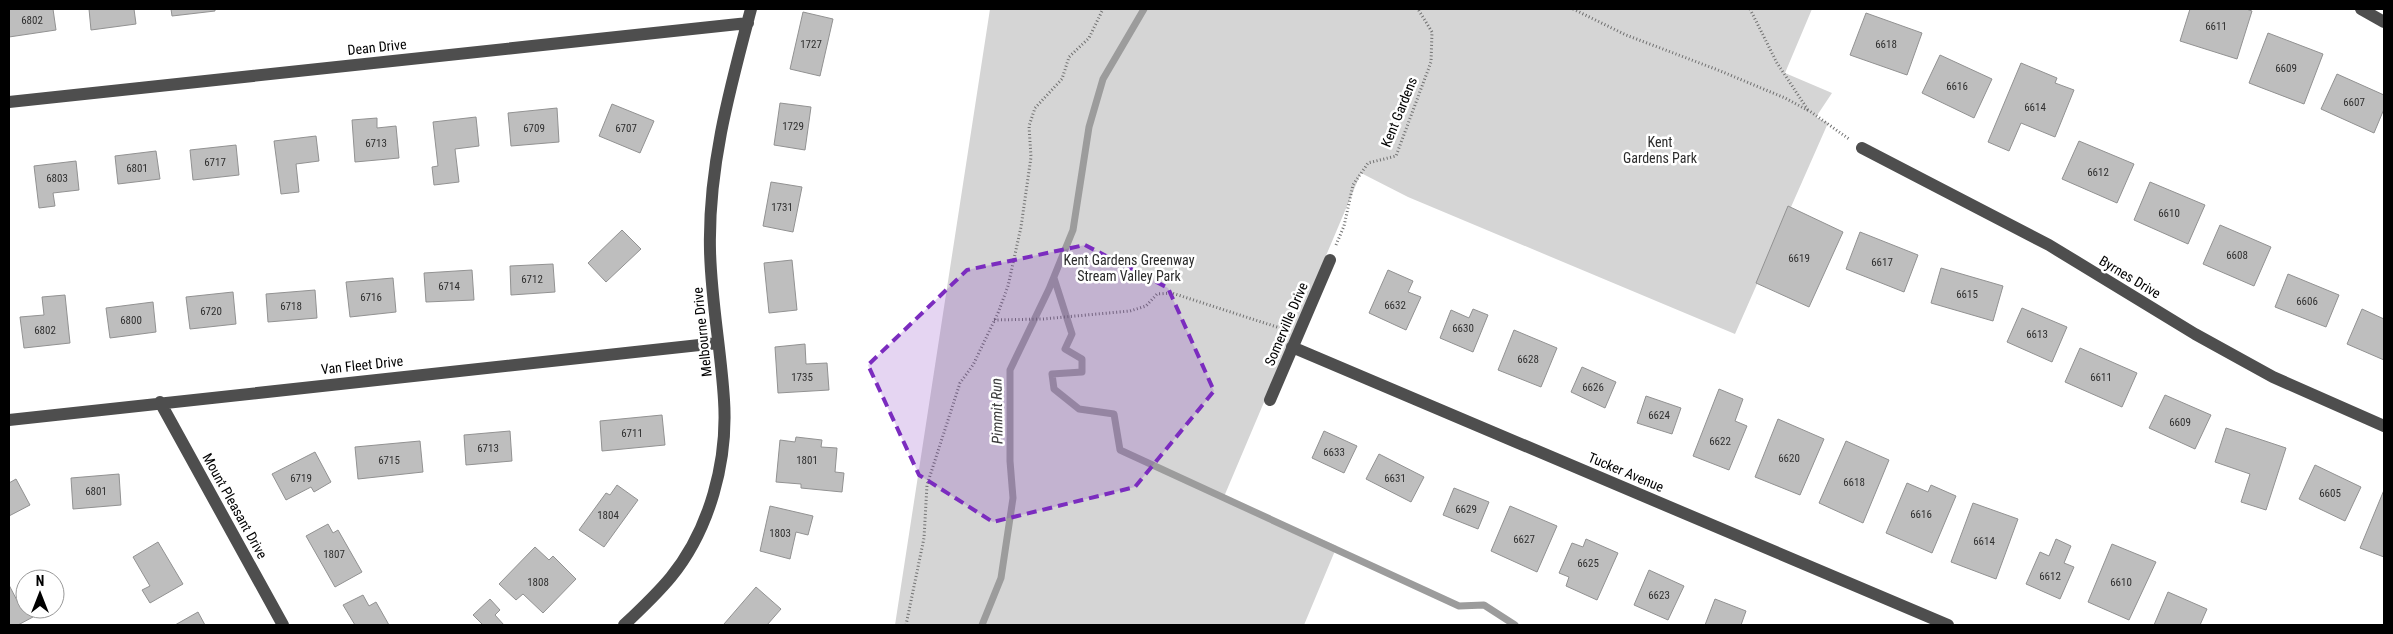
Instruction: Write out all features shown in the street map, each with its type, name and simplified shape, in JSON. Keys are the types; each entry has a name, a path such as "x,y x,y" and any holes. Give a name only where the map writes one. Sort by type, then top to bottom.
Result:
{"street":[{"name":"Melbourne Drive","path":"624,625 671,576 692,546 708,511 718,477 724,439 724,400 710,250 712,194 719,139 752,9"},
{"path":"2360,9 2384,22"},
{"name":"Dean Drive","path":"9,102 748,23"},
{"name":"Byrnes Drive","path":"1862,148 2049,245 2195,334 2273,377 2384,426"},
{"name":"Somerville Drive","path":"1270,400 1330,260"},
{"name":"Van Fleet Drive","path":"9,420 160,402 718,343"},
{"name":"Tucker Avenue","path":"1292,347 1948,625"},
{"name":"Mount Pleasant Drive","path":"160,402 283,625"}],"path":[{"path":"906,625 924,538 927,485 960,383 973,365 1008,286 1021,227 1031,157 1029,126 1035,108 1062,79 1069,57 1089,38 1103,9"},
{"name":"Kent Gardens","path":"1330,260 1344,226 1353,185 1368,163 1396,156 1431,62 1432,32 1418,9"},
{"path":"1573,9 1626,35 1718,70 1808,111 1862,148"},
{"path":"1750,9 1777,63 1808,111"},
{"path":"994,320 1043,319 1130,311 1146,306 1158,294 1172,293 1238,312 1298,334"}],"highlighted area":[{"path":"1085,245 1168,288 1214,391 1135,487 993,522 919,475 868,365 967,270"}],"green space":[{"path":"990,9 1812,9 1785,73 1832,93 1816,117 1828,123 1735,334 1408,197 1361,173 1223,499 1337,546 1304,625 895,625"}],"building":[{"path":"9,9 53,9 56,30 9,37"},
{"path":"89,9 134,9 136,24 91,30"},
{"path":"171,9 215,9 215,11 172,16"},
{"path":"2190,9 2246,9 2252,11 2237,59 2180,41"},
{"path":"803,12 833,19 820,76 790,69"},
{"path":"1866,13 1922,33 1907,75 1850,55"},
{"path":"2268,33 2323,54 2304,104 2249,83"},
{"path":"1940,55 1992,79 1974,118 1922,93"},
{"path":"2021,63 2057,78 2055,83 2074,90 2055,137 2021,123 2009,151 1988,142"},
{"path":"2337,74 2384,95 2384,109 2374,133 2321,109"},
{"path":"780,103 811,107 805,150 774,145"},
{"path":"612,104 654,121 640,153 599,136"},
{"path":"557,108 559,142 511,146 508,113"},
{"path":"476,117 479,146 455,149 459,182 434,185 432,167 438,166 433,122"},
{"path":"377,118 377,128 396,126 399,158 355,162 352,120"},
{"path":"316,136 319,161 296,164 299,192 281,194 274,141"},
{"path":"2079,141 2134,164 2117,203 2062,179"},
{"path":"236,145 239,175 193,180 190,150"},
{"path":"156,151 160,179 118,184 115,156"},
{"path":"76,161 79,190 53,193 55,206 39,208 34,166"},
{"path":"771,182 802,187 793,232 763,226"},
{"path":"2150,182 2205,205 2188,244 2134,220"},
{"path":"1788,206 1843,232 1809,307 1756,283"},
{"path":"2220,225 2271,247 2254,286 2203,264"},
{"path":"622,230 641,249 606,282 588,263"},
{"path":"1860,232 1918,255 1904,292 1846,269"},
{"path":"792,260 797,310 769,313 764,263"},
{"path":"553,264 555,292 511,295 510,266"},
{"path":"1941,268 2003,286 1993,321 1931,303"},
{"path":"472,270 474,300 426,302 424,273"},
{"path":"1388,270 1413,281 1408,292 1421,297 1406,330 1369,313"},
{"path":"2288,274 2339,295 2326,327 2275,307"},
{"path":"393,278 396,312 350,317 346,282"},
{"path":"315,290 317,318 268,322 266,294"},
{"path":"233,292 236,324 190,329 186,297"},
{"path":"65,295 70,343 24,348 20,317 44,315 42,297"},
{"path":"153,302 156,332 110,338 106,308"},
{"path":"2022,308 2067,327 2052,362 2007,342"},
{"path":"1473,309 1488,315 1473,352 1440,338 1451,310 1469,318"},
{"path":"2362,309 2384,319 2384,360 2347,344"},
{"path":"1514,330 1557,348 1541,387 1498,370"},
{"path":"805,344 806,364 827,363 829,390 778,393 775,347"},
{"path":"2080,348 2137,373 2122,407 2065,382"},
{"path":"1582,367 1616,382 1605,408 1571,392"},
{"path":"1719,389 1743,399 1735,421 1747,426 1729,470 1693,456"},
{"path":"2165,395 2211,415 2195,449 2149,428"},
{"path":"1646,396 1681,408 1672,434 1637,423"},
{"path":"662,415 665,445 602,451 600,421"},
{"path":"1778,419 1824,439 1800,495 1755,477"},
{"path":"2226,428 2286,448 2266,510 2241,502 2250,474 2215,462"},
{"path":"510,431 512,461 466,465 464,435"},
{"path":"1324,431 1357,446 1344,473 1312,458"},
{"path":"796,437 822,440 821,447 837,448 835,472 844,473 842,492 801,488 801,484 776,482 780,440 795,442"},
{"path":"420,441 423,472 358,479 355,447"},
{"path":"1846,441 1889,460 1863,523 1819,503"},
{"path":"315,452 331,482 314,492 311,487 286,500 272,474"},
{"path":"1379,454 1424,477 1411,502 1366,479"},
{"path":"2315,465 2361,487 2345,521 2299,499"},
{"path":"119,474 121,505 73,509 71,478"},
{"path":"16,479 30,505 9,516 9,483"},
{"path":"1907,483 1928,492 1931,485 1956,496 1932,553 1886,533"},
{"path":"617,485 638,500 604,547 579,530 606,493 610,495"},
{"path":"1454,488 1489,502 1478,529 1443,515"},
{"path":"2384,490 2384,557 2360,548"},
{"path":"1973,503 2018,519 1996,579 1951,562"},
{"path":"770,506 813,516 808,535 796,532 790,559 760,551"},
{"path":"1510,506 1557,526 1537,572 1491,551"},
{"path":"328,524 333,533 338,530 362,572 335,587 306,536"},
{"path":"1586,539 1618,553 1597,600 1566,586 1569,577 1559,573 1572,543 1583,547"},
{"path":"2056,539 2071,546 2064,563 2074,567 2060,599 2026,584 2040,552 2049,556"},
{"path":"158,542 183,584 150,603 142,590 150,586 133,557"},
{"path":"2112,544 2156,562 2129,620 2088,602"},
{"path":"535,547 549,560 553,556 576,579 543,613 523,594 516,600 499,584"},
{"path":"1649,570 1684,586 1668,620 1634,605"},
{"path":"9,585 15,597 15,619 29,619 18,625 9,625"},
{"path":"756,587 781,609 767,625 725,625 724,624"},
{"path":"2168,592 2207,609 2200,625 2154,625"},
{"path":"363,595 369,606 376,602 389,625 355,625 343,605"},
{"path":"490,599 500,610 495,615 504,625 481,625 473,615"},
{"path":"1715,599 1746,611 1741,625 1705,625"},
{"path":"198,612 205,625 175,625"}],"waterway":[{"name":"Pimmit Run","path":"982,625 1001,578 1013,498 1010,461 1010,370 1049,289 1073,230 1089,127 1103,79 1144,9"},
{"path":"1054,278 1072,334 1065,349 1082,359 1082,372 1052,374 1054,389 1079,409 1114,414 1120,450 1459,606 1484,605 1515,625"}],"park label":[{"name":"Kent Gardens Park","path":"1660,150"},
{"name":"Kent Gardens Greenway Stream Valley Park","path":"1129,268"}]}
